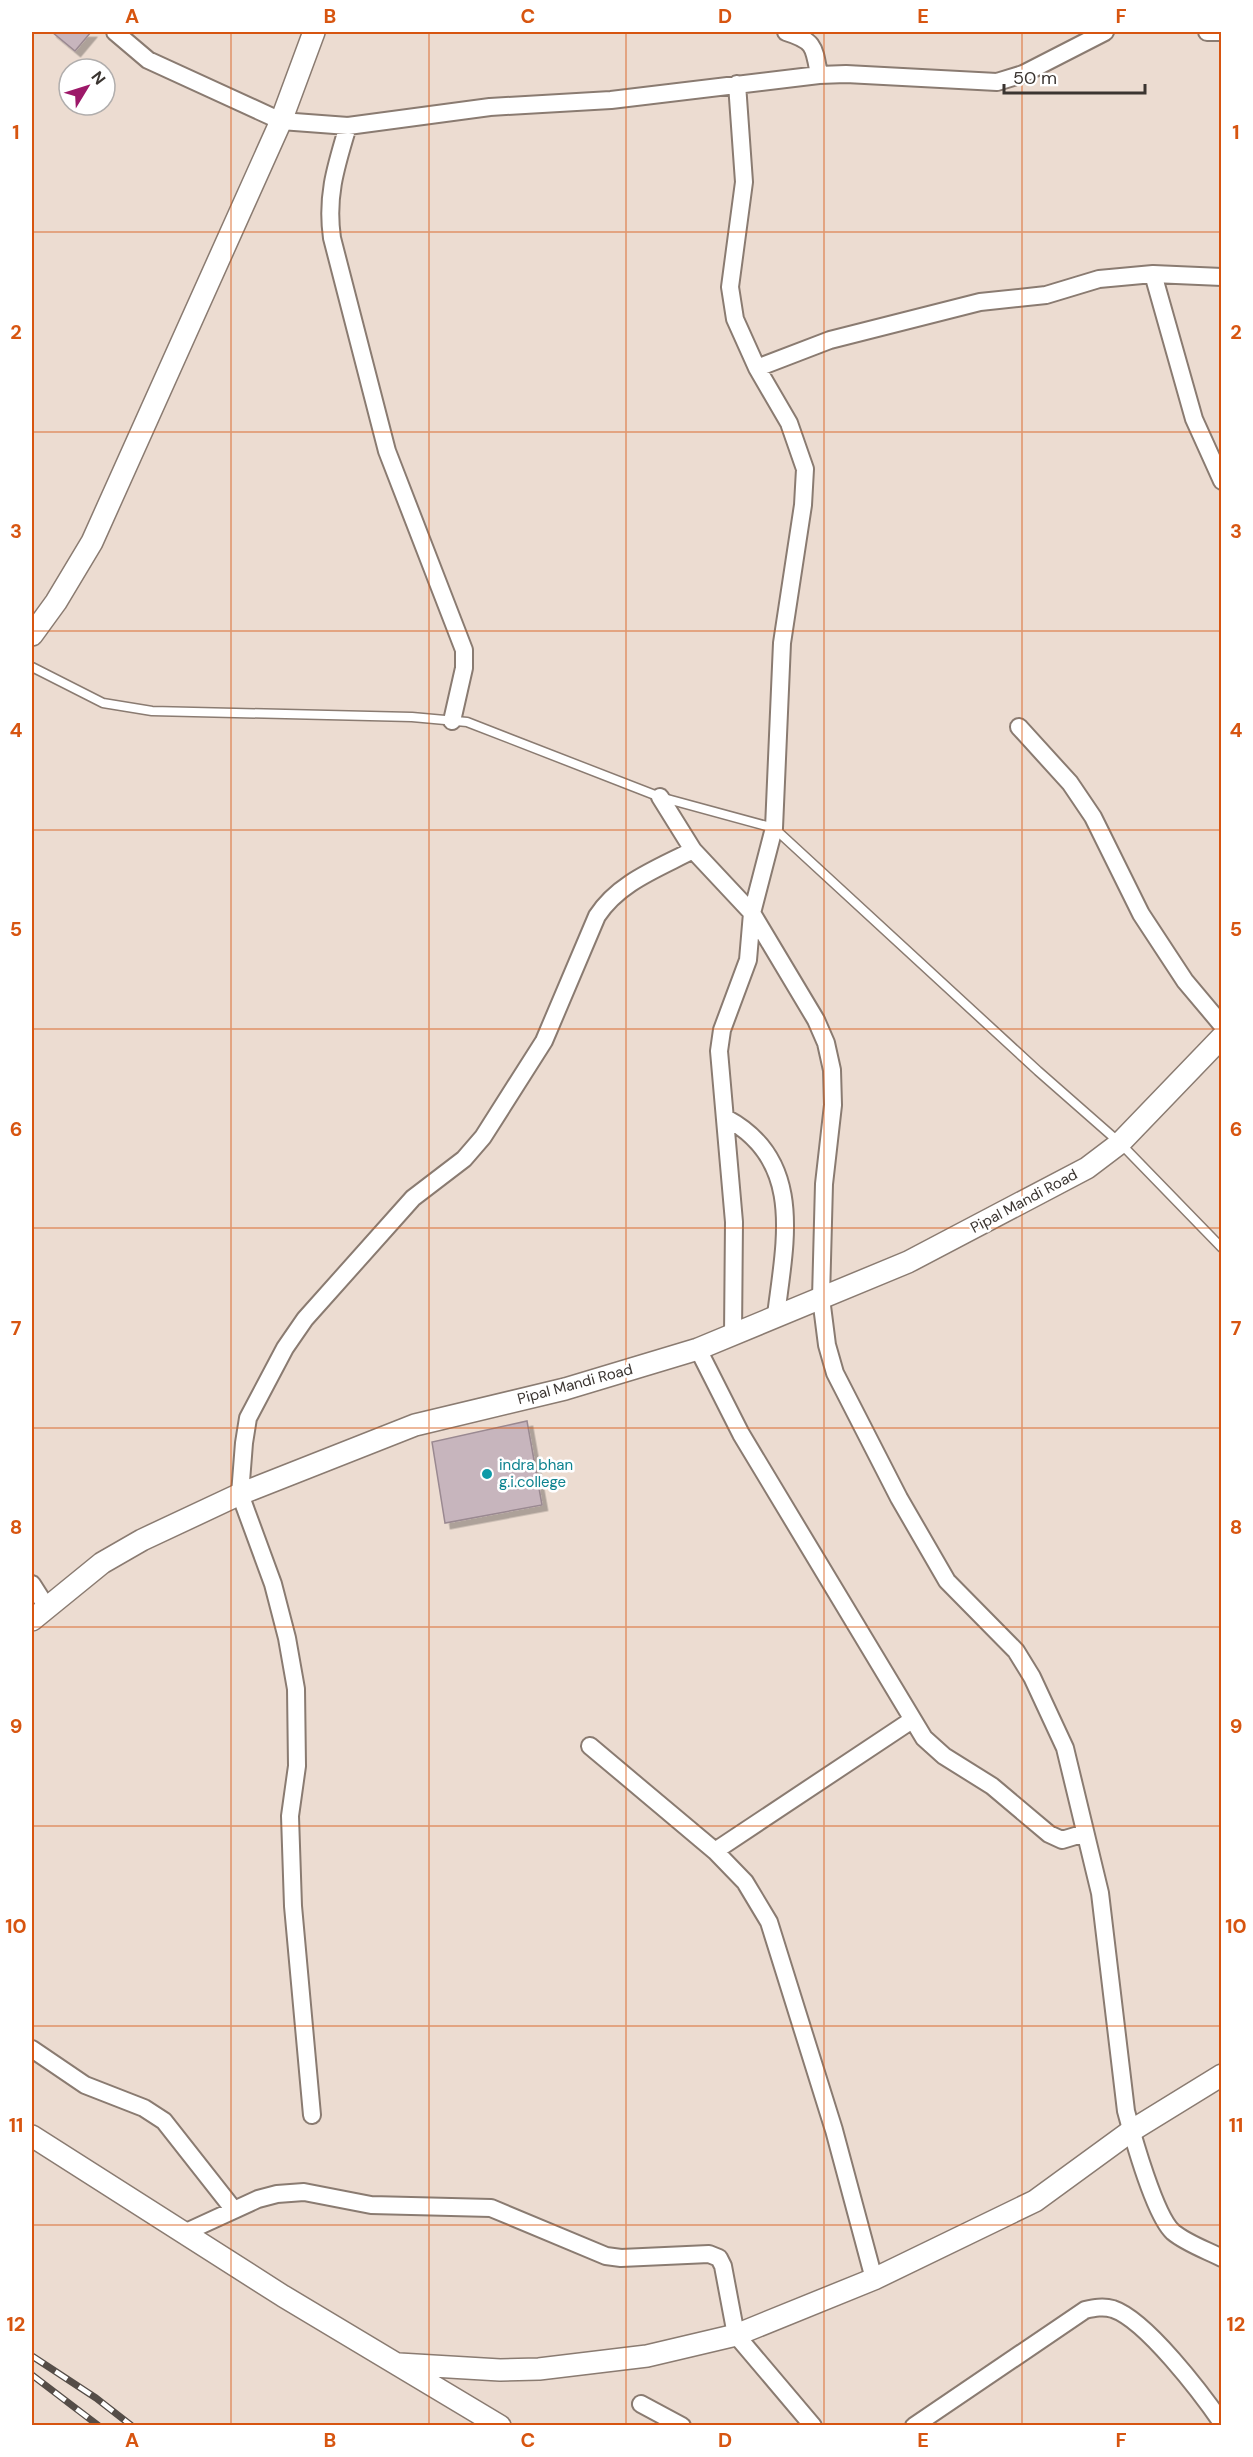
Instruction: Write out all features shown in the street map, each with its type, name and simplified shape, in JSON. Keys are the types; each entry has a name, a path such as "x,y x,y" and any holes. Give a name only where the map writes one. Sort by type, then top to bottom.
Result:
{"street":[{"path":"115,32 148,60 281,121 348,126 490,107 611,100 819,75 846,74 997,82 1023,74 1105,32"},
{"path":"32,635 56,602 92,542 281,121 314,32"},
{"path":"786,32 805,37 811,43 819,75"},
{"path":"1207,32 1221,32"},
{"path":"733,1335 734,1222 719,1051 722,1030 748,960 752,913 774,828 782,643 803,505 805,469 789,423 757,368 735,319 730,287 744,182 737,84"},
{"path":"348,126 330,185 329,216 332,238 387,451 464,650 464,668 452,721"},
{"path":"757,368 830,340 955,308 1046,295 1099,279 1153,274 1221,277"},
{"path":"1153,274 1194,418 1221,481"},
{"path":"1019,727 1070,783 1088,809 1142,914 1185,981 1221,1025"},
{"path":"660,796 693,850 752,913 816,1020 826,1043 832,1070 833,1105 824,1185 821,1298 827,1345 835,1373 899,1498 951,1587 1016,1651 1032,1677 1065,1748 1100,1893 1126,2111 1131,2131 1164,2223 1187,2241 1221,2258"},
{"path":"312,2115 293,1906 290,1816 297,1766 296,1689 287,1638 273,1584 240,1494 244,1443 249,1418 285,1348 305,1319 413,1198 464,1159 509,1101 544,1041 597,916 607,900 620,890 693,850"},
{"name":"Pipal Mandi Road","path":"39,1613 102,1563 132,1545 240,1494 415,1425 565,1389 698,1349 908,1262 1087,1168 1120,1143 1221,1036"},
{"path":"726,1118 750,1132 761,1144 779,1179 784,1198 787,1227 776,1315"},
{"path":"698,1349 741,1434 912,1720 933,1747 992,1786 1049,1834 1062,1840 1085,1833"},
{"path":"32,1584 39,1613"},
{"path":"715,1851 912,1720"},
{"path":"590,1746 715,1851 745,1882 769,1922 834,2130 873,2280"},
{"path":"32,2049 85,2085 137,2105 164,2121 234,2210"},
{"path":"399,2364 500,2370 539,2369 647,2356 736,2335 873,2280 1035,2201 1131,2131 1221,2075"},
{"path":"32,2136 283,2296 500,2426"},
{"path":"184,2233 258,2199 277,2194 304,2192 371,2205 491,2208 606,2256 621,2258 709,2254 719,2258 723,2266 736,2335 813,2426"},
{"path":"914,2426 1085,2310 1099,2307 1113,2309 1125,2316 1174,2361 1221,2423"},
{"path":"640,2404 682,2426"}],"lane":[{"path":"32,668 103,703 152,711 412,717 467,722 660,796 774,828 1038,1071 1120,1143 1221,1248"}],"building":[{"path":"52,32 91,32 75,51"},
{"name":"indra bhan g.i.college","path":"527,1421 542,1505 445,1523 432,1442"}],"railway":[{"path":"32,2356 96,2398 132,2426"},
{"path":"32,2375 99,2426"}],"place":[{"name":"indra bhan g.i.college","path":"487,1474"}]}
